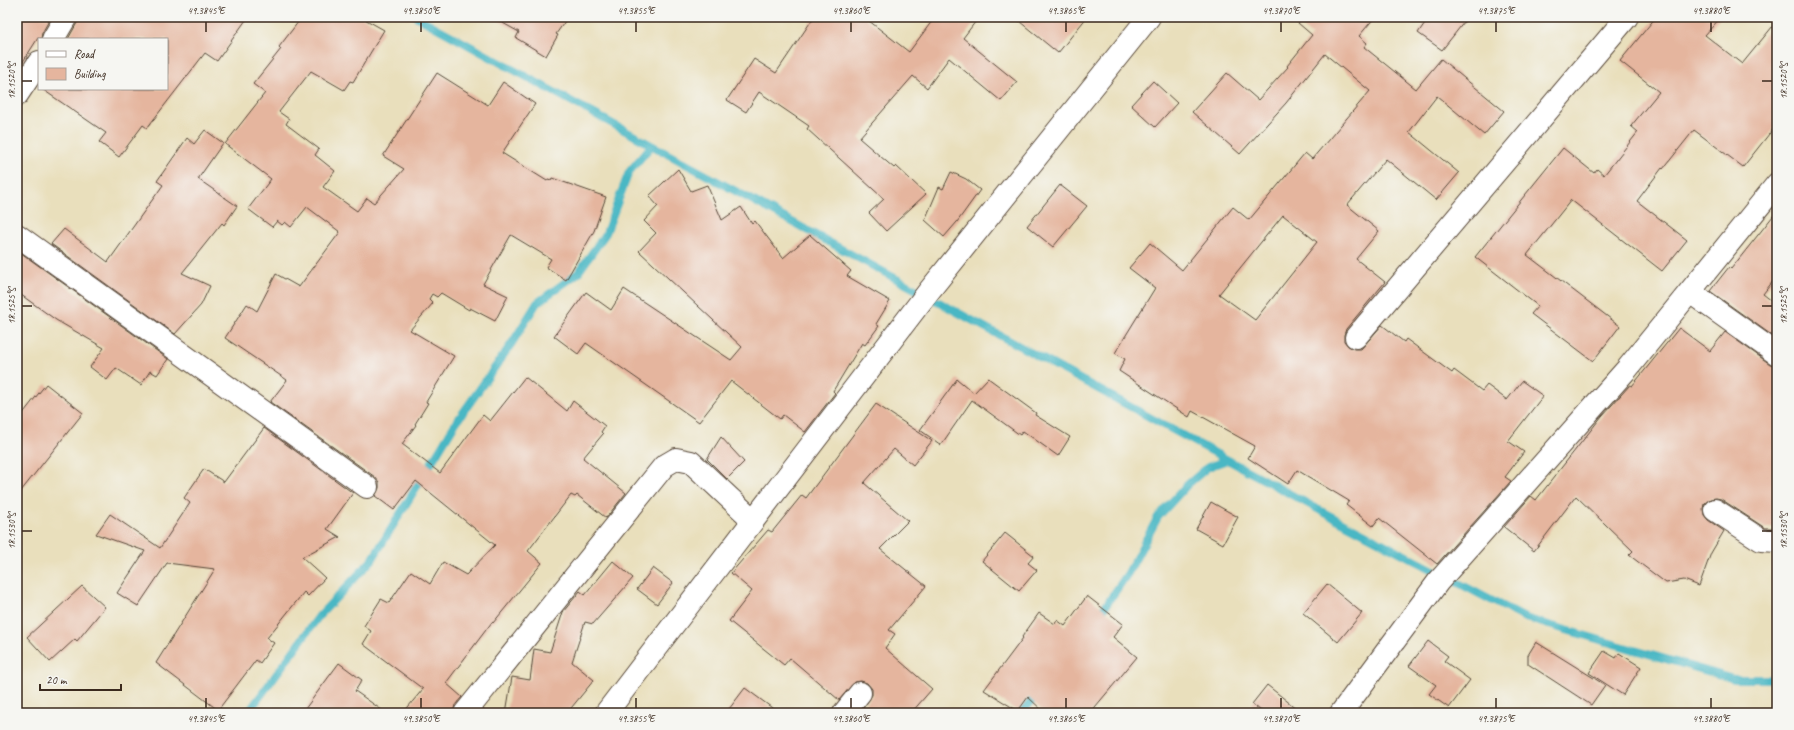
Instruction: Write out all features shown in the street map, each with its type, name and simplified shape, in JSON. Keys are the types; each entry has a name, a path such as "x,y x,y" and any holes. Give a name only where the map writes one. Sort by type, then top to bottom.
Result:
{"street":[{"path":"54,38 66,17"},
{"path":"606,713 930,291 1150,17"},
{"path":"1356,336 1627,17"},
{"path":"17,95 38,64"},
{"path":"1341,713 1438,582 1627,369 1777,184"},
{"path":"17,235 367,487"},
{"path":"1690,292 1777,354"},
{"path":"465,713 664,466 671,461 676,459 691,462 753,520"},
{"path":"1715,510 1761,540 1777,541"},
{"path":"844,713 860,693"}],"building":[{"path":"17,17 51,17 42,33 41,38 38,38 17,71"},
{"path":"78,17 248,17 217,61 205,53 147,128 143,125 119,157 99,142 106,133 43,90 168,90 168,38 69,38 77,23"},
{"path":"302,17 361,17 384,30 353,82 350,81 344,90 311,71 279,112 289,119 286,124 319,149 315,155 335,171 323,187 357,211 367,198 374,203 404,169 383,156 437,73 488,105 503,82 535,104 502,153 547,181 548,179 551,180 552,178 606,197 594,231 566,280 546,267 551,259 511,235 483,284 508,296 495,321 470,308 469,310 441,293 437,297 432,294 429,299 433,303 410,330 454,356 426,402 428,403 415,424 416,425 402,444 440,473 483,415 490,421 525,377 567,411 573,401 605,426 601,432 603,434 583,458 626,493 606,518 577,495 575,497 571,495 528,551 542,563 493,623 492,622 446,683 462,697 455,705 453,713 403,713 423,689 363,644 371,631 364,626 381,599 389,603 411,571 430,584 443,562 466,575 495,545 416,481 394,510 375,496 379,488 379,482 375,477 270,402 287,380 225,338 247,304 257,311 276,274 299,287 340,232 307,207 291,227 285,222 282,225 277,221 272,227 248,209 271,179 225,144 265,93 253,84 281,49 279,47"},
{"path":"492,17 568,17 556,34 558,35 546,56 516,38 519,32"},
{"path":"814,17 864,17 909,52 935,17 979,17 963,38 1017,82 1001,101 949,58 927,88 913,76 859,138 894,168 896,166 926,194 886,231 869,213 884,199 807,129 809,126 759,92 746,112 727,100 754,59 776,73"},
{"path":"1014,17 1087,17 1058,53"},
{"path":"1291,17 1375,17 1359,36 1367,43 1364,47 1416,89 1441,59 1504,111 1484,135 1437,96 1409,132 1459,173 1436,200 1386,159 1347,205 1379,231 1356,259 1385,282 1346,329 1344,341 1348,346 1354,349 1361,349 1382,325 1404,342 1406,339 1452,373 1454,370 1482,391 1487,385 1507,400 1522,381 1543,396 1508,441 1524,452 1505,477 1511,481 1437,564 1379,518 1373,526 1346,505 1349,501 1297,470 1288,484 1248,458 1255,446 1192,411 1189,417 1119,371 1125,359 1115,353 1155,288 1129,268 1150,243 1182,270 1233,207 1249,220 1305,153 1312,159 1370,91 1325,54 1286,103 1240,154 1192,112 1227,73 1258,100 1288,67 1287,66 1312,35","holes":["1283,215 1317,242 1255,320 1219,294"]},
{"path":"1429,17 1468,17 1442,50 1418,33"},
{"path":"1656,17 1721,17 1705,35 1742,64 1777,21 1777,124 1743,167 1694,130 1663,169 1662,168 1637,201 1687,240 1662,271 1571,200 1527,255 1620,326 1593,361 1531,314 1538,306 1475,257 1563,148 1594,173 1597,169 1604,175 1638,132 1631,126 1659,92 1620,61"},
{"path":"1153,81 1177,103 1155,127 1131,105"},
{"path":"205,130 223,143 198,179 237,206 224,225 222,223 182,273 210,286 201,305 175,334 51,244 64,229 108,262 163,185 157,181 187,138 194,144"},
{"path":"678,169 691,191 707,185 722,220 741,207 752,224 755,221 783,258 810,235 851,271 847,276 890,301 876,324 879,326 865,345 862,343 833,391 835,393 805,432 783,415 780,419 731,381 699,422 586,343 578,354 554,336 586,292 611,310 624,289 731,360 742,347 639,251 656,233 644,221 658,206 649,196"},
{"path":"951,172 966,179 980,190 944,237 925,220 939,187 943,189"},
{"path":"1060,185 1087,206 1053,247 1027,226"},
{"path":"1777,211 1777,276 1763,294 1777,305 1777,339 1710,291 1729,267 1731,269"},
{"path":"17,250 168,359 157,375 150,371 141,385 116,368 107,380 90,367 104,348 56,320 17,292"},
{"path":"1679,328 1710,351 1725,332 1770,364 1777,366 1777,528 1765,528 1721,499 1710,499 1704,504 1704,515 1708,520 1724,531 1711,553 1699,586 1684,580 1666,583 1629,555 1633,551 1576,496 1534,551 1504,527 1531,496 1536,500 1602,416 1630,385 1632,386"},
{"path":"988,378 1036,413 1035,415 1070,437 1058,456 1023,431 1020,435 972,400 941,445 920,430 957,379 974,393"},
{"path":"46,384 83,413 17,496 17,421"},
{"path":"876,404 932,441 913,465 894,449 864,483 908,521 880,549 926,586 889,630 895,634 885,648 932,689 911,713 860,713 872,695 872,689 867,683 861,681 855,682 839,700 790,658 784,665 729,621 752,591 731,573 768,530 772,532 802,495 806,498"},
{"path":"264,428 353,493 327,529 340,537 302,557 325,578 308,596 304,592 267,638 274,643 260,663 256,660 218,710 156,663 215,569 167,563 138,606 117,593 145,551 96,534 110,514 160,548 190,503 184,498 204,469 224,482"},
{"path":"721,437 744,462 727,479 707,459"},
{"path":"1211,502 1238,517 1223,544 1196,529"},
{"path":"1005,533 1034,556 1028,563 1037,570 1019,591 982,561"},
{"path":"613,561 633,578 593,624 585,622 572,662 594,680 567,713 506,713 512,677 530,680 534,649 550,652 563,612 580,591 585,595"},
{"path":"653,568 673,583 657,604 637,589"},
{"path":"1327,584 1362,613 1338,642 1303,613"},
{"path":"82,586 105,607 77,641 75,639 50,662 27,637"},
{"path":"1087,596 1123,624 1113,637 1137,657 1090,713 1045,713 1028,697 1018,711 984,690 1023,638 1022,637 1039,613 1055,624 1057,620 1065,626"},
{"path":"1428,641 1448,656 1444,661 1470,680 1449,708 1429,694 1436,685 1409,666"},
{"path":"1536,642 1605,685 1591,705 1528,664 1528,655"},
{"path":"1604,651 1616,658 1619,653 1641,667 1623,695 1589,673"},
{"path":"339,663 362,680 355,691 386,713 302,713"},
{"path":"1267,685 1302,713 1264,713 1252,704"},
{"path":"745,688 779,713 726,713"}],"waterway":[{"path":"417,17 1323,512 1525,618 1734,679 1777,679"},
{"path":"248,713 319,616 372,560 455,424 512,343 537,303 578,273 606,233 629,172 651,146"},
{"path":"1098,617 1128,573 1158,517 1187,485 1208,467 1227,460"},
{"path":"1022,713 1039,692"}]}
